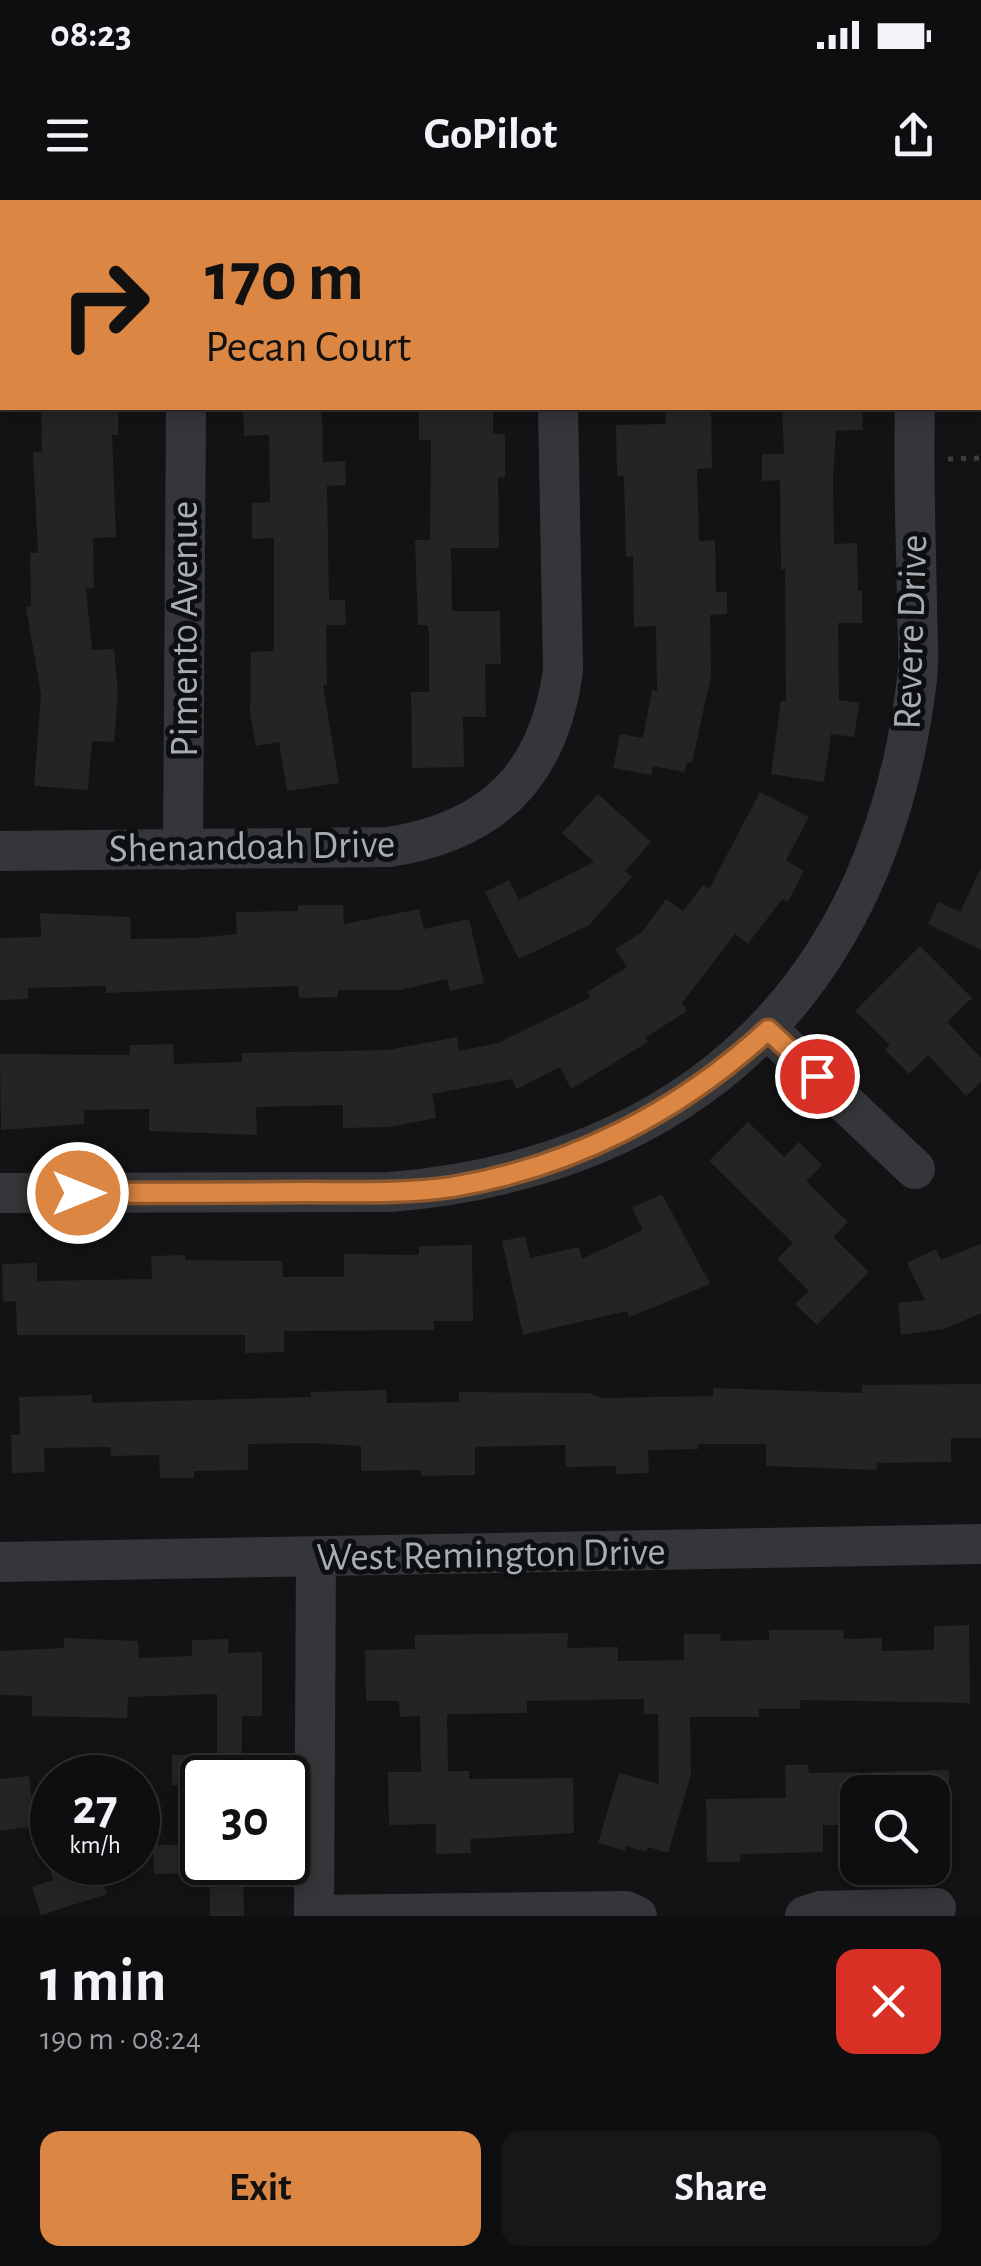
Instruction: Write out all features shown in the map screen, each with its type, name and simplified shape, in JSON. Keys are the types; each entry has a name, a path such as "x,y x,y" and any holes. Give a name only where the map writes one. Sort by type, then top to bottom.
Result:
{"street":[{"name":"Pimento Avenue","path":"184,850 186,410"},
{"name":"Shenandoah Drive","path":"0,851 388,848 420,842 477,820 524,778 544,746 558,709 563,670 558,410"},
{"name":"Revere Drive","path":"0,1194 390,1192 450,1187 510,1174 618,1135 693,1092 768,1030 806,986 869,872 908,744 918,674 915,410"},
{"path":"768,1030 915,1169"},
{"name":"West Remington Drive","path":"0,1562 981,1544"},
{"path":"316,1559 314,1916 626,1912 637,1916"},
{"path":"805,1916 820,1912 936,1908"}],"building":[{"path":"41,410 118,410 118,435 112,435 116,537 93,538 94,588 86,588 92,650 114,649 118,694 114,742 92,741 88,790 34,786 41,694 26,607 31,606 30,553 38,553 33,452 42,452"},
{"path":"243,410 318,410 322,413 323,462 345,461 346,485 327,486 329,600 345,600 346,625 326,625 327,685 323,685 339,783 287,791 279,742 256,746 250,712 251,652 274,651 274,538 252,539 252,503 270,502 269,435 244,436"},
{"path":"419,410 493,410 493,434 505,434 505,477 498,478 499,548 451,548 452,611 500,611 501,664 485,664 486,717 463,717 464,767 412,768 411,692 429,692 429,633 427,625 418,625 415,540 430,540 431,440 419,440"},
{"path":"665,410 711,410 712,468 697,469 699,541 715,540 716,592 727,592 727,614 710,615 711,675 692,763 687,762 684,772 653,766 651,775 613,768 620,734 643,738 652,690 657,691 656,626 634,627 633,556 626,557 624,476 617,476 616,425 666,424"},
{"path":"782,410 862,410 863,430 836,431 833,479 834,544 857,543 858,590 862,591 862,623 838,623 839,700 859,703 854,737 831,734 824,782 771,774 781,701 786,701 785,569 781,569 780,480 762,481 762,454 784,454"},
{"path":"760,792 809,817 786,860 804,871 788,902 782,899 748,944 735,934 682,1003 687,1011 645,1038 648,1042 571,1089 560,1067 517,1089 512,1079 432,1094 436,1118 389,1127 343,1128 343,1105 256,1107 257,1135 149,1131 149,1109 84,1110 84,1124 1,1130 0,1054 130,1055 130,1045 173,1044 174,1064 242,1062 242,1053 388,1050 457,1037 459,1051 498,1043 590,998 587,992 627,967 615,949 642,932 666,899 683,911 703,885 709,889"},
{"path":"598,794 651,842 625,871 632,877 589,925 519,959 485,892 509,880 519,900 594,862 562,833"},
{"path":"981,868 981,950 928,924 938,902 960,912"},
{"path":"298,905 343,905 344,924 419,909 424,929 469,919 484,983 450,991 447,979 400,990 338,990 338,997 299,998 298,986 106,993 106,986 28,988 28,999 0,1000 0,938 41,937 40,913 130,917 131,939 195,938 237,934 236,912 298,911"},
{"path":"920,946 972,998 947,1022 981,1058 981,1082 966,1096 928,1055 909,1074 885,1050 890,1045 855,1011"},
{"path":"748,1122 784,1157 799,1142 822,1165 806,1181 848,1222 833,1237 869,1272 817,1325 795,1304 809,1291 777,1259 793,1243 709,1161"},
{"path":"662,1194 710,1284 629,1317 627,1311 523,1335 502,1241 525,1236 530,1258 579,1247 582,1259 643,1230 632,1208"},
{"path":"981,1244 981,1313 944,1329 901,1335 898,1303 925,1300 907,1263 936,1249 941,1260"},
{"path":"472,1245 473,1321 434,1321 434,1330 284,1331 284,1352 245,1353 245,1335 17,1335 16,1301 3,1302 2,1264 37,1263 37,1281 152,1279 151,1256 185,1255 185,1260 282,1261 283,1277 344,1277 344,1254 419,1255 419,1246"},
{"path":"981,1384 981,1438 951,1438 951,1462 877,1463 877,1470 766,1466 766,1444 698,1444 698,1449 648,1450 649,1473 616,1474 616,1466 566,1467 565,1445 475,1447 475,1475 421,1476 421,1470 361,1471 361,1446 312,1443 248,1444 248,1470 194,1471 194,1478 160,1478 159,1455 111,1456 110,1447 44,1448 45,1472 12,1473 11,1435 20,1435 19,1397 92,1395 92,1403 311,1397 311,1392 386,1390 387,1403 459,1402 459,1392 589,1393 602,1398 713,1396 713,1388 862,1393 862,1385"},
{"path":"969,1625 970,1703 800,1700 800,1709 759,1709 759,1717 690,1717 691,1775 668,1853 648,1847 646,1852 626,1846 625,1851 598,1843 619,1773 659,1784 658,1714 644,1714 644,1699 527,1701 527,1713 447,1714 448,1771 469,1771 469,1779 573,1778 574,1833 470,1839 471,1853 436,1854 436,1824 389,1825 388,1772 421,1772 420,1716 400,1717 399,1701 366,1701 365,1650 415,1649 415,1635 568,1633 567,1648 618,1647 618,1661 684,1660 684,1634 720,1634 721,1641 769,1640 769,1630 843,1630 844,1639 882,1638 882,1651 934,1650 934,1626"},
{"path":"64,1638 138,1641 139,1658 192,1656 192,1640 229,1639 228,1653 262,1652 262,1716 242,1716 242,1755 180,1755 180,1785 172,1785 172,1755 217,1754 217,1694 128,1697 127,1718 32,1716 32,1696 0,1695 0,1651 64,1648"},
{"path":"785,1765 808,1765 809,1773 858,1772 840,1775 840,1825 823,1825 823,1852 741,1854 740,1862 707,1862 706,1799 786,1798"},
{"path":"949,1770 949,1775 870,1775"},
{"path":"29,1776 30,1827 0,1831 0,1779"},
{"path":"160,1845 180,1845 180,1873 160,1874"},
{"path":"104,1885 107,1894 41,1915 32,1887"},
{"path":"210,1885 243,1885 244,1916 210,1916"}],"route":[{"path":"78,1193 390,1192 450,1187 510,1174 618,1135 657,1114 731,1064 768,1030 817,1076"}]}
